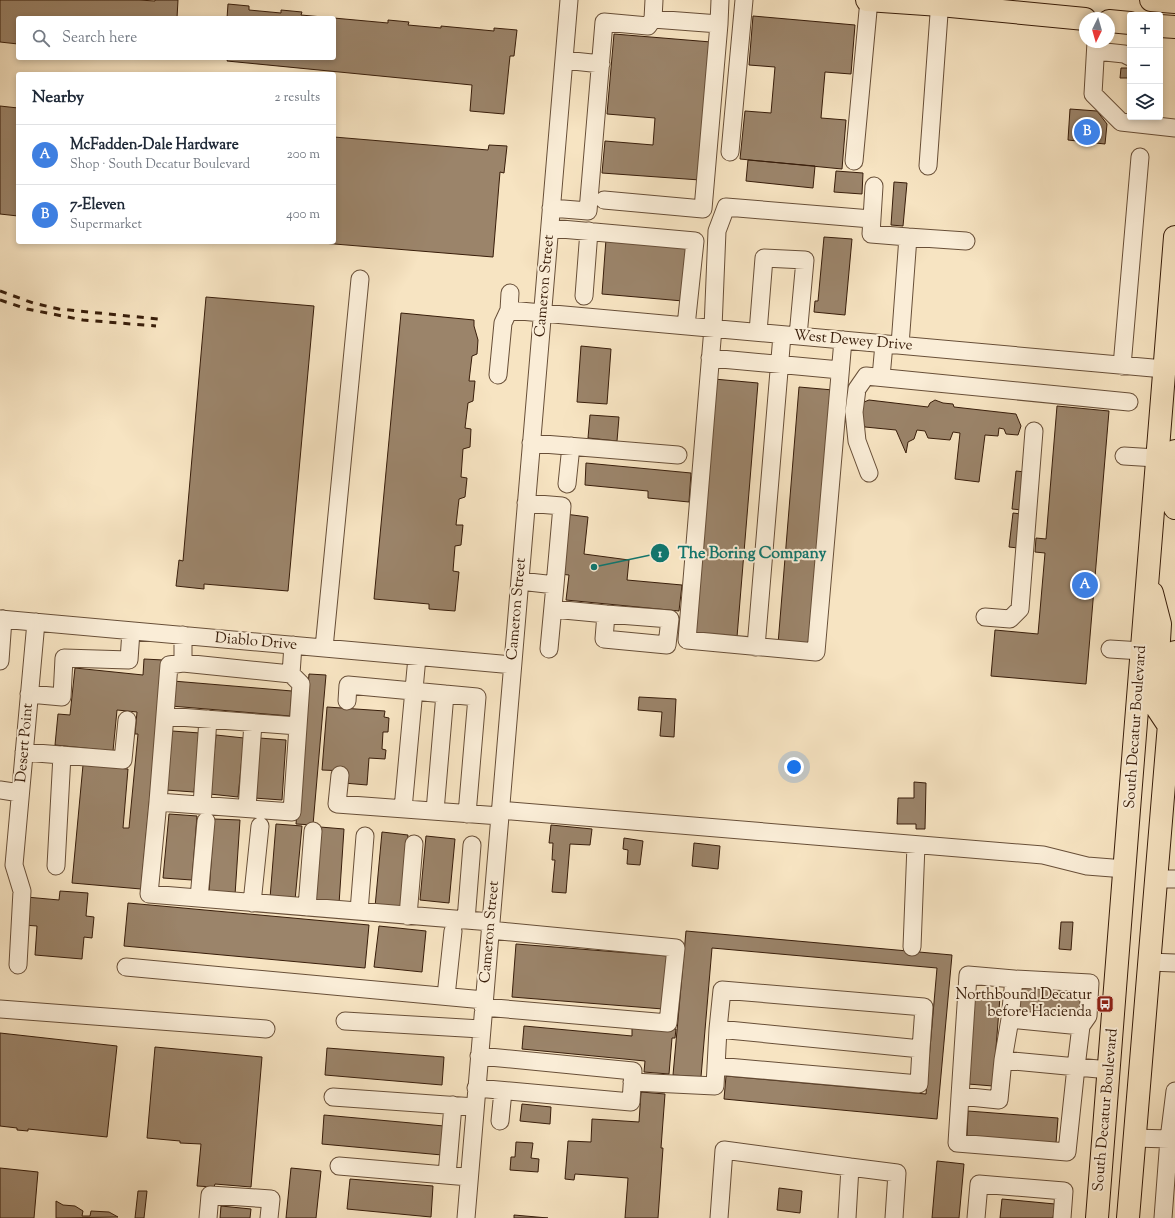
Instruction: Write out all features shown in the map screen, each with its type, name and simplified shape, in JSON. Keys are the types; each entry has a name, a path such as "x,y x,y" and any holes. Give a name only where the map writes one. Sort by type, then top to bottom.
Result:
{"main road":[{"path":"868,0 940,3 1079,18"},
{"path":"1151,0 1175,2"},
{"path":"1115,22 1127,23"},
{"path":"1163,26 1175,27"},
{"name":"South Decatur Boulevard","path":"1097,1218 1148,574 1166,454 1175,237"},
{"path":"1166,454 1172,502 1175,508"},
{"path":"1148,574 1160,624 1155,705 1172,726"},
{"name":"South Decatur Boulevard","path":"1128,1218 1149,962 1166,879 1175,652"}],"street":[{"name":"Cameron Street","path":"466,1218 569,0"},
{"path":"551,208 588,211 604,22 648,26 652,19 654,0"},
{"path":"604,200 703,209 720,0"},
{"path":"730,152 744,0"},
{"path":"854,161 868,0"},
{"path":"928,166 940,3"},
{"path":"652,19 719,24"},
{"path":"1096,48 1093,94 1121,122 1154,122 1175,128"},
{"path":"1100,48 1127,56"},
{"path":"564,60 601,64"},
{"path":"1122,366 1140,157"},
{"path":"874,186 870,234 908,238 966,241"},
{"path":"843,340 816,652 687,640 713,328 717,230 726,206 871,218"},
{"path":"550,228 695,241 686,326"},
{"path":"584,296 589,231"},
{"path":"881,377 892,345 908,238"},
{"path":"756,647 780,364 790,335 805,260 764,258 758,332"},
{"path":"324,648 360,278"},
{"name":"West Dewey Drive","path":"498,375 503,323 510,301 542,312 1122,366 1169,376"},
{"path":"710,358 840,370"},
{"path":"869,473 856,441 854,412 857,389 866,376 1129,402"},
{"path":"985,617 1010,619 1020,609 1034,431"},
{"path":"531,443 678,455"},
{"path":"567,484 571,446"},
{"path":"1124,456 1166,454"},
{"path":"526,503 562,506 550,649"},
{"path":"520,582 555,585"},
{"path":"553,609 606,614"},
{"path":"0,661 1,619"},
{"name":"Diablo Drive","path":"1,619 512,665"},
{"name":"Desert Point","path":"7,864 20,793 36,622"},
{"path":"29,694 62,697 64,658 129,660 131,631"},
{"path":"183,635 183,663"},
{"path":"291,674 293,645"},
{"path":"1110,648 1142,651"},
{"path":"403,809 417,657"},
{"path":"126,967 446,996 484,1003 668,1023 676,948 490,926 466,920 150,894 169,665 183,663 291,674 301,684 292,812 247,808 204,813 158,802"},
{"path":"347,701 348,685 477,697 467,814"},
{"path":"436,811 445,694"},
{"path":"165,716 298,726"},
{"path":"199,898 208,719"},
{"path":"24,752 123,760 127,720"},
{"path":"247,808 253,723"},
{"path":"56,866 62,755"},
{"path":"340,775 337,804 467,814 500,813 916,844 1043,855 1087,866 1125,869"},
{"path":"0,790 20,793"},
{"path":"252,903 260,826"},
{"path":"307,906 313,831"},
{"path":"359,911 365,836"},
{"path":"408,916 414,844"},
{"path":"912,947 916,844"},
{"path":"466,920 472,845"},
{"path":"7,864 22,891 18,965"},
{"path":"446,996 453,931"},
{"path":"1149,962 1175,963"},
{"path":"968,975 1014,979 1090,983 1088,1016 1081,1026 1067,1152 957,1143 968,975"},
{"path":"960,1096 999,1100 1014,979"},
{"path":"632,1082 715,1086 716,1066 718,1029 722,990 924,1007 919,1084 716,1066"},
{"path":"0,1009 266,1029"},
{"path":"1010,1019 1081,1026"},
{"path":"344,1021 481,1029"},
{"path":"718,1029 921,1049"},
{"path":"476,1088 631,1102 633,1071 479,1056"},
{"path":"1003,1060 1109,1070"},
{"path":"500,1121 503,1091"},
{"path":"1163,1218 1169,1139 1175,1091"},
{"path":"333,1097 475,1107"},
{"path":"447,1175 452,1105"},
{"path":"1134,1138 1169,1139"},
{"path":"719,1218 724,1150 897,1173 894,1218"},
{"path":"339,1166 469,1177"},
{"path":"847,1218 850,1167"},
{"path":"976,1218 979,1184 1064,1191 1062,1218"},
{"path":"208,1218 210,1195 271,1199 269,1218"}],"building":[{"path":"0,0 178,0 177,16 16,16 16,44 0,42"},
{"path":"228,4 249,6 249,10 281,13 281,10 302,12 301,15 312,16 227,16"},
{"path":"753,16 855,25 851,74 825,72 821,118 846,120 842,169 740,159 745,111 771,113 775,67 749,65"},
{"path":"336,18 388,23 388,20 409,22 408,25 441,28 441,26 494,31 494,28 517,30 514,56 510,56 504,114 470,111 472,85 227,61 336,60"},
{"path":"614,34 711,42 700,180 602,173 605,141 653,145 655,118 607,114"},
{"path":"1121,68 1127,68 1127,78 1120,78"},
{"path":"0,106 16,108 16,216 0,214"},
{"path":"1070,109 1097,111 1107,124 1105,144 1068,140"},
{"path":"336,137 488,150 489,145 507,146 504,173 500,172 493,257 334,244 336,244"},
{"path":"748,160 815,166 813,188 746,181"},
{"path":"836,171 863,173 862,194 834,192"},
{"path":"894,182 907,183 903,226 891,225"},
{"path":"824,237 852,239 845,315 814,312 815,301 818,301"},
{"path":"606,239 687,245 683,301 602,294"},
{"path":"206,297 314,306 288,591 204,584 204,589 176,586 179,560 183,561"},
{"path":"401,313 474,320 478,340 477,354 472,356 469,381 475,381 473,401 468,403 465,428 471,429 470,447 463,449 461,477 467,478 465,497 459,499 456,525 463,525 461,545 455,546 453,571 459,572 455,611 429,609 429,604 374,599"},
{"path":"581,346 611,349 607,404 577,402"},
{"path":"714,379 758,383 737,637 693,634"},
{"path":"799,387 833,390 811,646 778,644"},
{"path":"869,400 928,407 930,403 935,400 953,404 954,407 1016,414 1021,426 1018,435 1006,434 1004,429 999,428 998,436 985,435 979,482 955,479 960,433 953,432 950,440 928,438 925,431 917,430 914,439 908,442 906,453 896,430 865,427 859,415 864,402"},
{"path":"1057,406 1109,411 1086,684 991,676 995,630 1038,634 1045,553 1035,552 1036,538 1046,539"},
{"path":"590,415 619,417 617,441 588,438"},
{"path":"586,463 691,473 689,502 648,498 648,491 585,485"},
{"path":"1016,471 1025,472 1022,510 1012,509"},
{"path":"1013,513 1021,514 1018,548 1009,547"},
{"path":"565,514 588,517 584,554 629,560 627,580 682,585 679,611 566,600 569,575 559,574"},
{"path":"144,659 163,660 141,889 72,883 83,765 128,769 123,828 129,828 138,734 135,734 137,712 117,710 113,751 55,745 58,714 70,715 75,668 143,675"},
{"path":"309,674 326,675 313,825 296,824"},
{"path":"173,681 292,691 290,716 171,706"},
{"path":"639,697 676,699 674,737 660,736 662,712 638,710"},
{"path":"327,707 385,711 384,717 389,718 388,732 383,732 382,749 386,750 385,759 369,758 367,785 344,783 346,771 322,770"},
{"path":"172,731 200,733 194,792 166,790"},
{"path":"216,735 244,738 238,797 210,794"},
{"path":"259,738 286,740 282,800 254,798"},
{"path":"914,782 926,783 925,829 916,829 916,824 897,824 898,798 914,798"},
{"path":"169,814 197,816 192,880 163,878"},
{"path":"214,819 240,820 235,895 209,893"},
{"path":"276,824 302,826 295,900 270,898"},
{"path":"551,825 592,829 590,845 570,844 566,893 552,892 555,860 552,860 553,843 549,843"},
{"path":"320,827 344,829 339,904 314,902"},
{"path":"382,832 408,835 401,909 375,907"},
{"path":"426,836 455,839 449,903 420,900"},
{"path":"624,838 643,841 640,865 627,864 628,850 623,849"},
{"path":"694,843 720,846 718,869 692,866"},
{"path":"60,891 88,893 86,916 94,917 92,938 84,937 82,959 35,955 37,926 23,925 26,897 59,900"},
{"path":"128,903 369,925 365,968 124,946"},
{"path":"1061,922 1073,922 1071,950 1059,949"},
{"path":"379,926 426,931 422,972 374,967"},
{"path":"686,931 952,955 937,1119 724,1099 726,1076 926,1094 937,968 712,948 701,1077 673,1075"},
{"path":"516,944 668,956 663,1009 512,997"},
{"path":"1018,984 1082,989 1080,1017 1016,1012"},
{"path":"975,995 1000,997 993,1086 968,1084"},
{"path":"632,1025 676,1029 675,1038 672,1038 669,1074 644,1072 645,1061 522,1049 524,1026 632,1036"},
{"path":"0,1033 117,1046 107,1137 28,1129 28,1131 17,1130 17,1128 0,1126"},
{"path":"155,1047 262,1057 251,1187 215,1184 214,1187 197,1186 201,1144 180,1143 180,1141 147,1138"},
{"path":"327,1048 444,1057 442,1085 325,1075"},
{"path":"641,1092 665,1094 658,1218 625,1218 628,1178 575,1174 574,1180 565,1179 568,1141 591,1142 592,1119 639,1122"},
{"path":"522,1104 551,1107 550,1124 520,1121"},
{"path":"968,1111 1058,1118 1056,1143 967,1136"},
{"path":"324,1115 444,1126 442,1155 322,1144"},
{"path":"516,1142 533,1143 531,1158 539,1159 538,1172 510,1170 511,1157 515,1157"},
{"path":"937,1161 964,1164 959,1218 932,1218"},
{"path":"0,1168 38,1172 34,1218 0,1218"},
{"path":"291,1168 321,1171 316,1218 286,1218"},
{"path":"350,1179 433,1186 431,1217 347,1209"},
{"path":"779,1188 802,1191 800,1213 777,1210"},
{"path":"138,1191 147,1191 144,1218 135,1218"},
{"path":"1002,1199 1055,1204 1053,1218 1000,1218"},
{"path":"56,1201 63,1205 75,1206 83,1211 82,1216 90,1216 91,1211 109,1212 118,1217 56,1218"},
{"path":"221,1206 251,1209 250,1218 220,1218"},
{"path":"514,1215 548,1218 514,1218"}],"railway":[{"path":"0,291 33,303 59,309 158,319"},
{"path":"0,300 27,309 83,320 156,326"}],"place":[{"name":"7-Eleven","path":"1087,132"},
{"name":"The Boring Company","path":"594,567"},
{"name":"McFadden-Dale Hardware","path":"1085,585"},
{"name":"Northbound Decatur before Hacienda","path":"1105,1004"}]}
